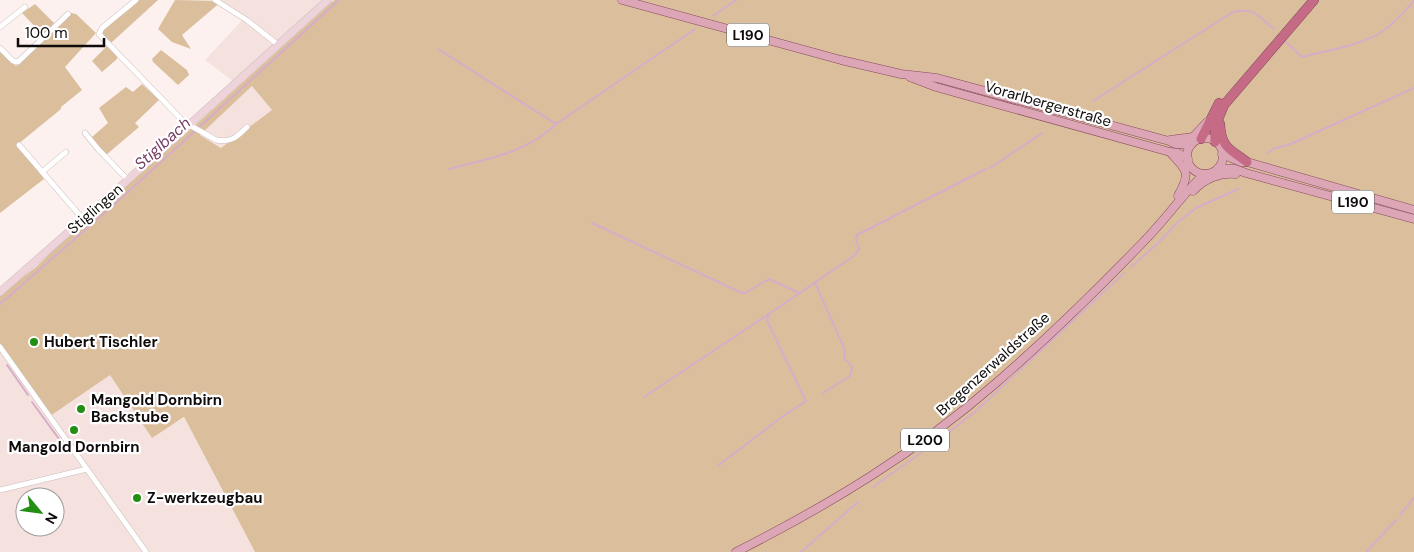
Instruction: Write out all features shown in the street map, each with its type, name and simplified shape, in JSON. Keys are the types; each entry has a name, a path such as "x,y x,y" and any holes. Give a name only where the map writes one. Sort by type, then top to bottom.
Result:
{"highway":[{"path":"1201,139 1225,94 1307,0"},
{"path":"1215,142 1215,127 1221,110 1235,91 1314,0"},
{"path":"1221,110 1220,125 1223,142 1230,151 1247,162"}],"main road":[{"name":"Stiglingen","path":"0,292 192,125 277,44 328,0"},
{"name":"Vorarlbergerstraße","path":"622,0 798,49 901,74 936,87 1178,153 1196,172 1204,174"},
{"name":"Vorarlbergerstraße","path":"901,74 937,78 1176,144 1191,145"},
{"path":"1169,141 1193,136 1210,119"},
{"path":"1189,163 1188,151 1191,145 1201,139 1215,142 1222,154 1222,161 1218,168 1209,174 1204,174"},
{"path":"1170,152 1183,165 1186,175 1175,206"},
{"name":"L190","path":"1222,154 1236,161 1247,162 1414,210"},
{"name":"Bregenzerwaldstraße","path":"1187,190 1192,176 1189,163"},
{"name":"L190","path":"1218,168 1235,168 1246,173 1414,219"},
{"path":"1175,206 1182,203 1206,180 1220,174 1246,173"},
{"name":"Bregenzerwaldstraße","path":"736,552 810,514 864,482 907,454 952,420 997,383 1053,330 1149,236 1187,190 1204,174"},
{"name":"L190","path":"1278,182 1286,179 1301,183 1306,180"}],"street":[{"path":"136,0 102,28 99,34 184,122 216,140 227,141 232,140 246,127"},
{"path":"215,0 248,21 277,44"},
{"path":"0,27 25,6"},
{"path":"0,48 18,62 68,14"},
{"path":"85,133 128,180"},
{"path":"19,145 83,219"},
{"path":"42,172 66,152"},
{"path":"0,347 146,552"},
{"path":"0,490 87,469"}],"shaded area":[{"path":"139,0 158,0 111,43 102,33 104,29"},
{"path":"175,0 222,1 182,35 191,49 172,42 158,29"},
{"path":"219,0 323,0 233,81 205,60 245,17"},
{"path":"334,0 1414,0 1414,552 255,552 184,417 152,438 110,375 50,416 0,346 0,295 36,267 82,222 182,137","holes":["252,86 272,110 221,148 200,135"]},
{"path":"35,4 55,24 43,35 22,13"},
{"path":"71,13 76,14 96,33 65,67 82,90 17,145 44,179 0,213 0,52 16,66"},
{"path":"107,46 117,55 117,59 102,72 92,61"},
{"path":"161,50 187,70 189,75 178,85 153,62 152,59"},
{"path":"142,84 159,100 135,123 139,127 106,155 92,137 108,123 99,108 126,87 133,92"},
{"path":"252,86 272,110 222,148 200,135"},
{"path":"0,346 110,374 152,437 184,418 255,552 0,552"}],"waterway":[{"name":"Stiglbach","path":"0,304 117,202 339,0"},
{"path":"713,16 736,0"},
{"path":"1286,42 1302,57 1353,44 1385,30 1414,1"},
{"path":"1093,101 1233,12 1251,12 1274,29"},
{"path":"438,49 556,124 695,29"},
{"path":"1268,153 1273,149 1293,143 1414,88"},
{"path":"449,169 519,149 544,135 555,125"},
{"path":"990,168 1042,133"},
{"path":"719,465 806,401 767,320 769,314 851,258 859,250 856,240 857,235 986,169"},
{"path":"1131,267 1179,221 1196,208 1238,189"},
{"path":"592,223 742,293 769,279 799,293"},
{"path":"873,487 976,411 1124,273"},
{"path":"815,283 845,350 844,359 852,367 850,376 823,393"},
{"path":"644,397 769,314"},
{"path":"7,365 28,395"},
{"path":"32,402 67,450"},
{"path":"1400,515 1414,498"},
{"path":"801,552 858,502"},
{"path":"1366,552 1396,520"}],"place":[{"name":"Hubert Tischler","path":"34,342"},
{"name":"Mangold Dornbirn Backstube","path":"81,409"},
{"name":"Mangold Dornbirn","path":"74,430"},
{"name":"Z-werkzeugbau","path":"137,498"}]}
